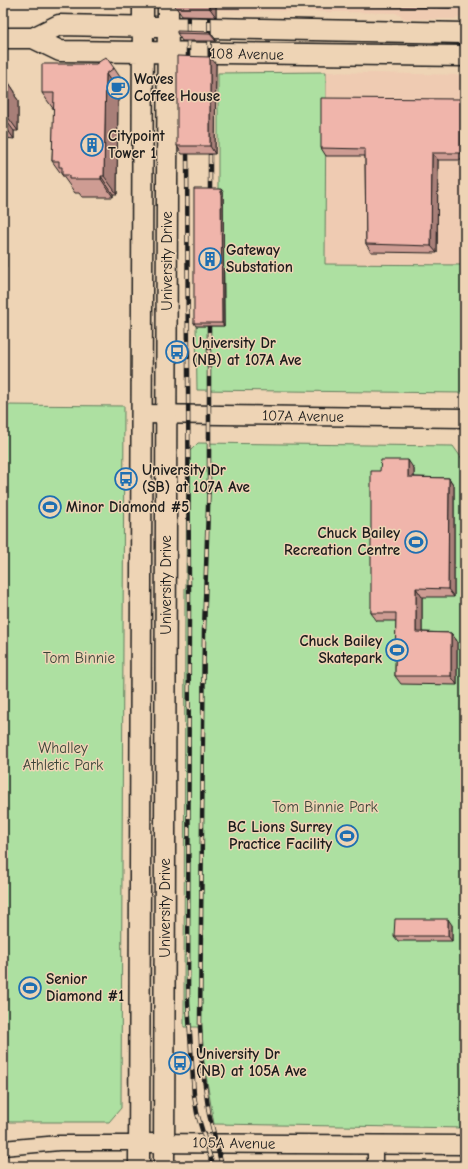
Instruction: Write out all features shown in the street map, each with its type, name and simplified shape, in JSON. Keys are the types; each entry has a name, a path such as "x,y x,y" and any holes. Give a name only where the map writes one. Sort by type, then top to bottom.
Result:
{"main road":[{"name":"University Drive","path":"139,1166 144,3"},
{"name":"University Drive","path":"164,1166 168,3"},
{"name":"108 Avenue","path":"32,38 59,25 465,33"},
{"name":"108 Avenue","path":"3,38 32,38 60,51 465,56"}],"street":[{"name":"107A Avenue","path":"142,414 465,418"},
{"name":"105A Avenue","path":"3,1148 59,1143 465,1146"},
{"path":"375,1145 375,1166"}],"shaded area":[{"path":"194,3 465,3 465,17 455,19 405,19 396,13 217,10"},
{"path":"326,72 465,75 465,265 325,264"}],"green space":[{"path":"326,72 325,264 465,265 463,393 197,390 196,326 224,326 223,192 218,190 218,73"},
{"name":"Whalley Athletic Park","path":"3,405 124,406 121,1108 109,1122 3,1122"},
{"name":"Tom Binnie Park","path":"198,443 453,446 465,463 465,1128 214,1124 198,1027 184,1027 185,588 187,454"}],"building":[{"path":"177,31 210,32 210,34 177,33"},
{"path":"177,56 210,57 210,146 177,146"},
{"name":"Citypoint Tower 1","path":"106,57 114,68 106,74 104,176 101,176 101,179 69,179 69,175 62,175 62,167 59,167 59,161 52,161 54,93 42,93 42,64 96,64"},
{"path":"3,82 6,82 5,113 3,113"},
{"path":"321,98 461,99 461,153 432,153 431,246 366,244 365,149 321,148"},
{"name":"Gateway Substation","path":"194,189 221,189 222,323 194,323"},
{"name":"Chuck Bailey Recreation Centre","path":"381,460 408,460 408,477 449,478 448,589 416,588 416,632 451,633 451,676 395,676 396,613 371,613 371,471 380,471"},
{"path":"395,919 448,919 448,936 394,936"}],"railway":[{"path":"188,3 188,67"},
{"path":"209,3 210,68"},
{"path":"210,142 210,200"},
{"path":"187,143 189,593 188,1003 194,1095 197,1113 213,1166"},
{"path":"209,314 209,477 204,632 200,1024 202,1064 209,1114 222,1166"}],"place":[{"name":"Waves Coffee House","path":"118,88"},
{"name":"Citypoint Tower 1","path":"92,145"},
{"name":"Gateway Substation","path":"210,259"},
{"name":"University Dr (NB) at 107A Ave","path":"177,352"},
{"name":"University Dr (SB) at 107A Ave","path":"126,479"},
{"name":"Minor Diamond #5","path":"50,507"},
{"name":"Chuck Bailey Recreation Centre","path":"416,542"},
{"name":"Chuck Bailey Skatepark","path":"397,650"},
{"name":"BC Lions Surrey Practice Facility","path":"347,836"},
{"name":"Senior Diamond #1","path":"30,988"},
{"name":"University Dr (NB) at 105A Ave","path":"180,1063"}],"park label":[{"name":"Tom Binnie","path":"79,658"}]}
